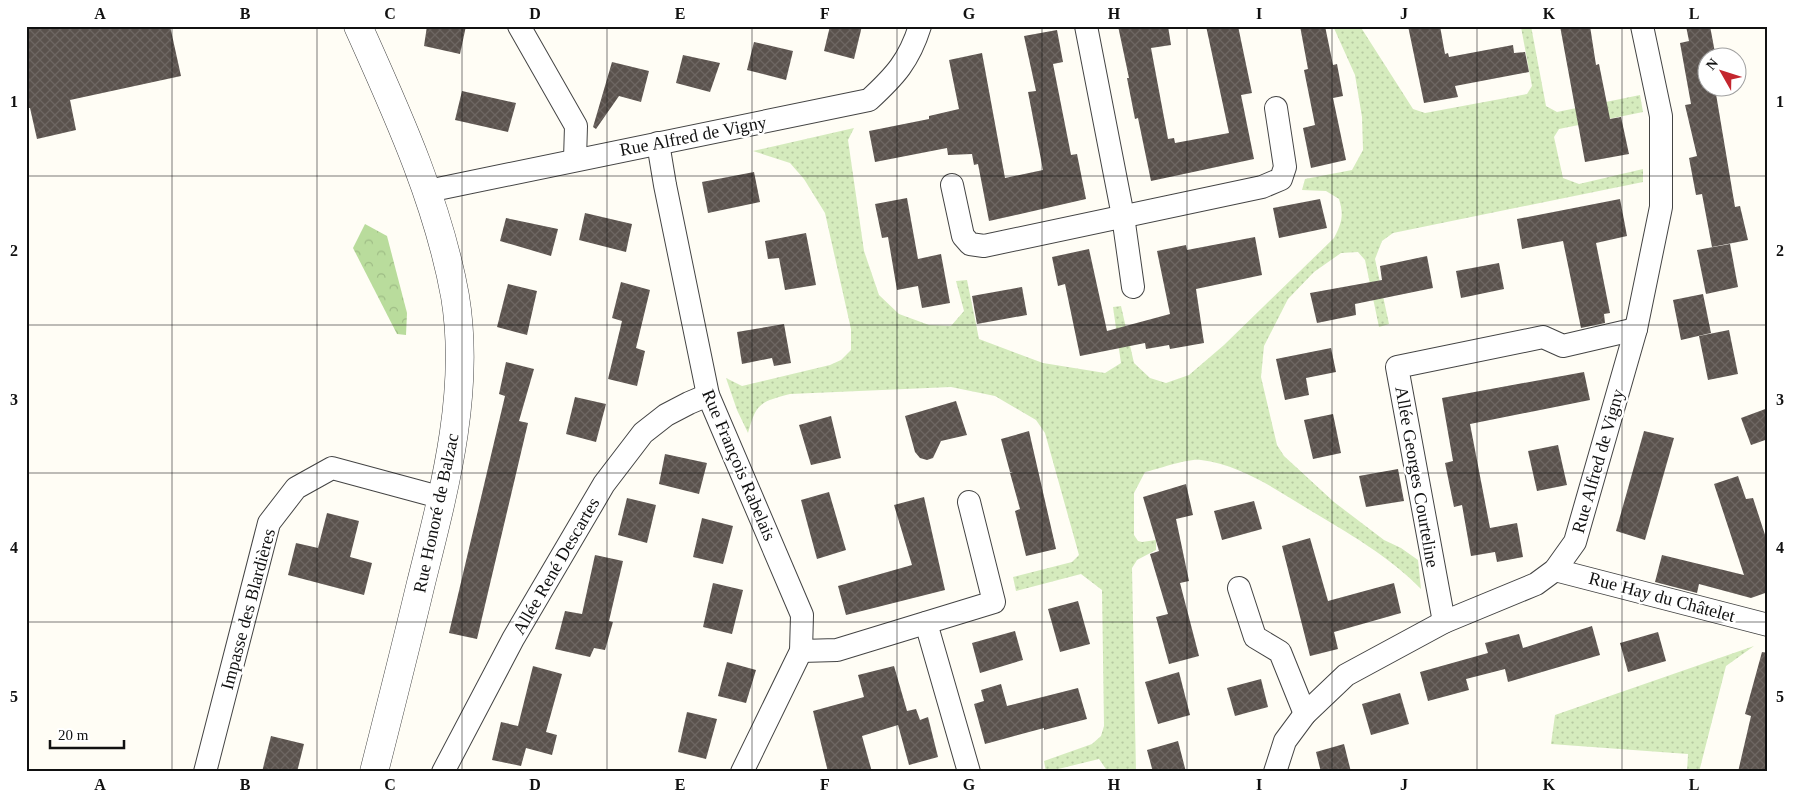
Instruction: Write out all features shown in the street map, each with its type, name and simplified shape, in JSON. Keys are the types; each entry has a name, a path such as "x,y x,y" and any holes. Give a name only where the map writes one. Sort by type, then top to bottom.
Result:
{"street":[{"name":"Rue Honoré de Balzac","path":"358,26 428,191 455,297 459,362 455,428 442,498 374,772"},
{"path":"519,26 576,126 575,159"},
{"name":"Rue Alfred de Vigny","path":"428,191 575,159 869,100 896,75 914,44 920,26"},
{"path":"1086,26 1123,216 1133,287"},
{"name":"Rue Alfred de Vigny","path":"1275,772 1285,741 1304,714 1346,675 1444,622 1536,584 1556,570 1574,542 1636,329 1662,207 1661,116 1642,26"},
{"path":"952,185 963,236 970,244 984,246 1262,187 1281,179 1285,167 1276,108"},
{"name":"Rue François Rabelais","path":"658,143 664,185 708,395 802,615 801,651 742,772"},
{"name":"Allée Georges Courteline","path":"1444,622 1397,367 1542,337 1563,346 1636,329"},
{"name":"Allée René Descartes","path":"443,772 512,639 604,484 643,433 666,415 688,402 708,395"},
{"name":"Impasse des Blardières","path":"205,772 268,523 296,488 332,468 442,498"},
{"path":"801,651 837,650 994,602 969,502"},
{"name":"Rue Hay du Châtelet","path":"1556,570 1768,625"},
{"path":"1239,588 1255,637 1280,652 1304,714"},
{"path":"926,623 969,772"}],"green space":[{"path":"1333,26 1360,26 1413,109 1425,113 1527,94 1532,86 1521,27 1531,26 1546,106 1557,112 1640,95 1643,112 1559,129 1554,137 1563,178 1579,184 1643,169 1643,182 1393,233 1382,241 1375,259 1389,324 1379,327 1365,260 1358,252 1341,253 1314,272 1288,299 1264,346 1261,377 1277,445 1284,456 1334,502 1384,540 1401,548 1418,560 1421,589 1409,577 1368,546 1244,472 1216,463 1195,460 1145,472 1134,493 1134,535 1138,541 1142,542 1156,540 1156,550 1137,560 1132,568 1136,772 1108,772 1099,759 1046,772 1044,761 1092,744 1101,736 1104,726 1102,590 1081,574 1016,591 1013,577 1072,562 1079,555 1045,433 1036,420 995,396 951,387 790,394 772,399 761,405 754,415 748,433 737,410 726,378 742,386 830,365 841,360 851,350 851,329 825,213 804,179 790,163 753,151 854,128 848,140 864,251 879,295 899,314 929,325 951,326 964,311 956,281 967,280 979,339 1043,363 1105,373 1121,363 1113,307 1121,306 1134,363 1150,378 1166,383 1189,375 1224,345 1337,233 1342,214 1339,199 1326,191 1302,190 1305,179 1352,170 1363,150 1362,117 1355,75"},
{"path":"365,224 387,236 407,313 406,335 397,334 353,248"},
{"path":"1754,646 1726,666 1699,772 1687,772 1688,754 1551,744 1555,715"}],"building":[{"path":"26,26 170,26 181,76 70,100 76,130 37,139 30,108 26,108"},
{"path":"427,26 466,26 460,54 424,46"},
{"path":"830,26 862,26 854,59 824,51"},
{"path":"1118,26 1168,26 1171,45 1151,48 1168,139 1174,138 1175,143 1229,133 1206,26 1238,26 1252,93 1241,95 1254,159 1151,181 1138,118 1135,119"},
{"path":"1300,26 1325,26 1333,65 1337,64 1343,96 1333,98 1346,160 1311,168 1303,128 1315,125 1304,70 1308,69"},
{"path":"1408,26 1440,26 1445,54 1448,53 1449,57 1513,45 1514,53 1525,52 1529,72 1455,86 1458,97 1424,103"},
{"path":"1560,26 1590,26 1596,65 1599,64 1610,119 1621,117 1629,154 1585,162"},
{"path":"1686,26 1710,26 1714,48 1696,48 1696,98 1717,98 1735,207 1740,206 1748,240 1712,247 1702,194 1696,195 1689,158 1697,156 1685,105 1691,104 1680,43 1689,41"},
{"path":"1057,30 1063,62 1053,64 1071,155 1077,154 1086,199 989,221 978,164 974,165 972,154 948,155 947,148 875,162 869,131 929,119 929,116 959,109 949,60 982,53 1005,178 1043,170 1028,92 1036,91 1024,36"},
{"path":"754,42 793,51 786,80 747,70"},
{"path":"683,55 720,63 710,92 676,83"},
{"path":"612,62 649,71 641,102 619,96 596,129 593,127"},
{"path":"462,91 516,103 508,132 455,120"},
{"path":"754,172 760,202 708,213 702,182"},
{"path":"907,198 918,259 941,254 950,303 922,308 918,286 897,290 888,237 882,238 875,204"},
{"path":"1320,199 1327,228 1279,238 1273,208"},
{"path":"1620,199 1627,236 1596,243 1610,313 1604,314 1605,323 1581,328 1563,241 1522,249 1517,219"},
{"path":"585,213 632,224 626,252 579,240"},
{"path":"506,218 558,229 551,256 500,241"},
{"path":"806,233 816,285 785,290 779,258 768,259 765,241"},
{"path":"1255,237 1262,275 1196,289 1204,343 1170,349 1169,345 1146,349 1145,343 1080,356 1065,284 1058,286 1052,257 1089,249 1107,331 1170,314 1157,251 1186,245 1187,250"},
{"path":"1730,244 1738,287 1706,294 1697,250"},
{"path":"1427,256 1433,288 1355,304 1356,315 1317,323 1310,293 1382,280 1380,266"},
{"path":"1499,263 1504,289 1461,298 1456,271"},
{"path":"621,282 650,290 636,348 645,351 637,386 608,379 622,321 612,318"},
{"path":"508,284 537,291 527,335 497,327"},
{"path":"1022,287 1027,315 977,324 972,296"},
{"path":"1703,294 1711,333 1681,340 1673,300"},
{"path":"784,324 791,363 774,366 772,358 742,364 737,332"},
{"path":"1729,330 1738,374 1708,380 1699,336"},
{"path":"1331,348 1336,372 1306,378 1309,395 1285,400 1276,359"},
{"path":"506,362 534,369 519,421 528,423 477,639 449,633 505,396 499,394"},
{"path":"1584,372 1590,400 1470,424 1490,528 1517,523 1523,557 1497,562 1495,552 1471,556 1462,505 1454,507 1445,463 1453,461 1442,398"},
{"path":"575,397 606,404 596,442 566,434"},
{"path":"956,401 967,435 941,441 933,458 927,460 920,458 915,452 905,416"},
{"path":"1768,408 1768,439 1751,445 1741,418"},
{"path":"1333,414 1341,453 1313,459 1304,420"},
{"path":"831,416 841,458 811,465 799,425"},
{"path":"1029,431 1056,549 1026,556 1015,511 1020,509 1010,473 1013,473 1010,472 1001,439"},
{"path":"1644,431 1674,438 1645,540 1616,531"},
{"path":"1558,445 1567,485 1537,491 1528,451"},
{"path":"665,454 707,463 699,494 659,484"},
{"path":"1398,469 1404,501 1366,507 1359,476"},
{"path":"1738,476 1746,499 1753,498 1768,544 1768,592 1751,598 1699,584 1697,593 1655,582 1662,555 1744,575 1714,484"},
{"path":"1186,484 1193,515 1176,519 1189,581 1180,583 1199,656 1169,664 1156,617 1168,614 1150,554 1159,551 1143,497"},
{"path":"829,492 846,550 817,559 801,500"},
{"path":"924,497 945,590 846,615 838,586 912,565 894,505"},
{"path":"627,498 656,505 647,543 618,535"},
{"path":"1254,501 1262,529 1222,540 1214,511"},
{"path":"327,513 359,521 350,557 372,563 364,595 288,575 296,543 318,548"},
{"path":"702,518 733,526 723,564 693,557"},
{"path":"1310,538 1328,601 1394,583 1401,613 1334,632 1338,649 1310,656 1282,546"},
{"path":"595,555 623,561 609,621 613,622 605,650 594,648 590,657 555,649 565,611 582,614"},
{"path":"713,583 743,590 732,634 703,627"},
{"path":"1078,601 1090,644 1060,652 1048,609"},
{"path":"1592,626 1600,655 1508,682 1505,669 1466,679 1469,690 1428,701 1420,672 1488,653 1485,643 1519,634 1523,648"},
{"path":"1015,631 1023,660 980,673 972,643"},
{"path":"1658,632 1666,661 1628,672 1620,643"},
{"path":"1762,652 1768,653 1768,772 1738,772 1751,716 1745,714"},
{"path":"727,662 756,670 746,703 718,696"},
{"path":"533,666 562,674 546,732 557,735 552,755 526,748 521,766 492,760 501,722 518,726"},
{"path":"894,666 907,711 916,709 920,720 928,717 938,757 909,765 898,725 862,736 872,772 828,772 813,711 864,697 858,675"},
{"path":"1179,672 1190,715 1158,724 1145,682"},
{"path":"1261,679 1268,707 1235,716 1227,688"},
{"path":"1001,684 1007,706 1078,688 1087,719 985,744 974,704 984,701 981,690"},
{"path":"1400,693 1409,724 1371,735 1362,704"},
{"path":"687,712 717,719 706,759 678,752"},
{"path":"271,736 304,744 297,772 262,772"},
{"path":"1178,741 1186,772 1153,772 1147,750"},
{"path":"1344,744 1351,772 1321,772 1316,752"}]}
